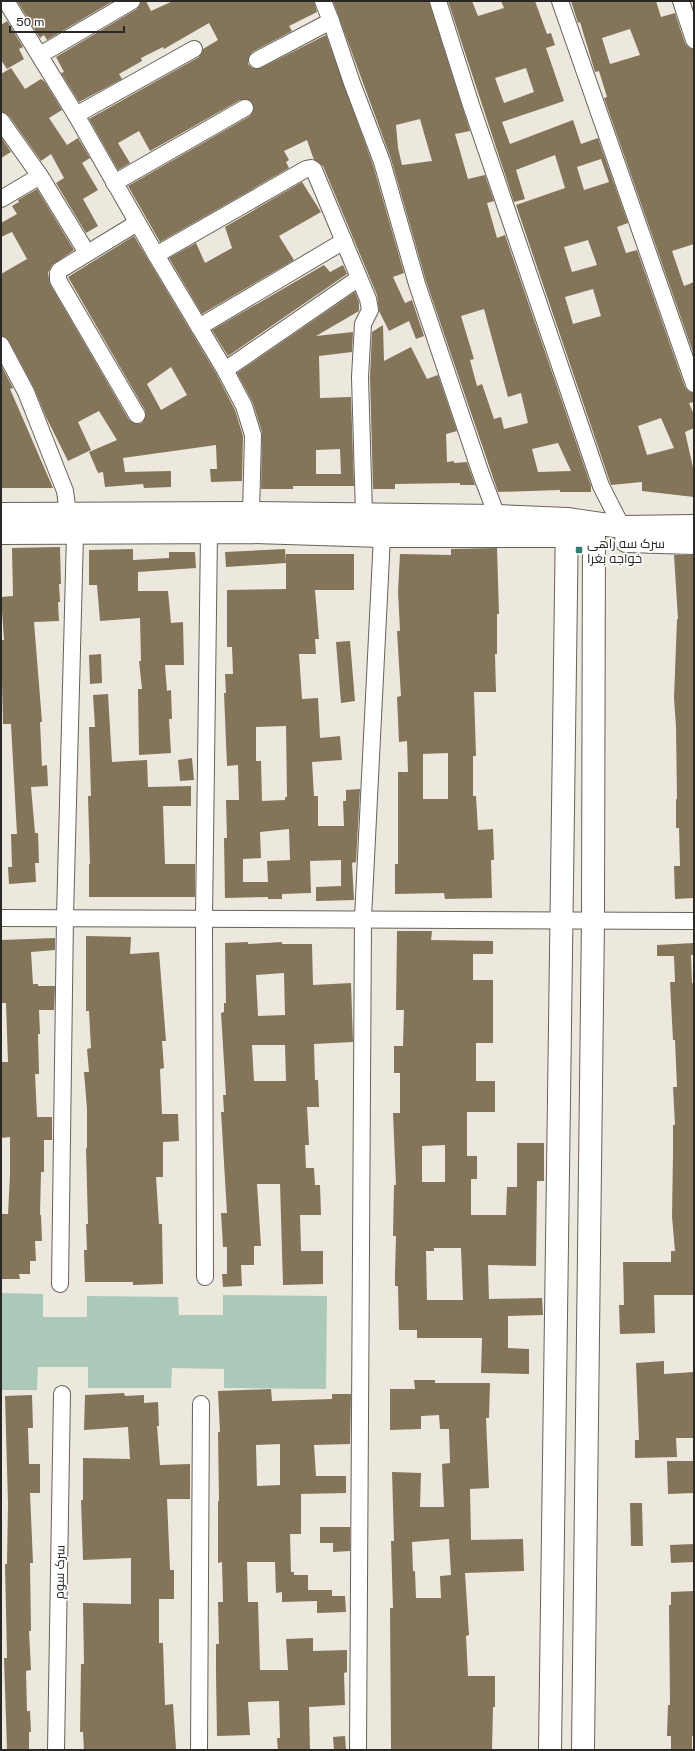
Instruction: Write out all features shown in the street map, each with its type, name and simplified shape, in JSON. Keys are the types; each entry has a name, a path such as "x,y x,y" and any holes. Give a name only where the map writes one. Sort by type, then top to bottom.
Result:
{"main road":[{"path":"1,514 251,513 497,516 594,532 694,542"},
{"path":"594,532 622,527 694,526"},
{"path":"1,533 74,534 266,532 382,536 567,528"},
{"path":"550,1750 567,528"},
{"path":"583,1750 593,919 594,532"},
{"path":"554,1474 586,1473"},
{"path":"553,1534 585,1534"}],"street":[{"path":"40,55 132,1"},
{"path":"322,1 331,21 352,83 382,162 417,284 476,459 497,516"},
{"path":"438,1 471,105 601,486 622,527"},
{"path":"560,1 694,384"},
{"path":"681,1 694,40"},
{"path":"6,11 40,55 137,223 225,370 244,406 253,435 251,513"},
{"path":"257,60 331,21"},
{"path":"76,115 194,49"},
{"path":"114,183 245,108"},
{"path":"1,121 40,176 87,253"},
{"path":"156,255 306,169 312,168 314,170 359,278 370,310 363,324 360,377 364,514"},
{"path":"1,199 40,176"},
{"path":"137,223 60,270 58,273 58,280 137,415"},
{"path":"199,327 344,242"},
{"path":"225,370 359,278"},
{"path":"1,345 26,392 65,491 68,513"},
{"path":"205,1277 204,918 209,533"},
{"path":"60,1284 65,917 74,534"},
{"path":"358,1750 363,918 382,536"},
{"path":"1,918 363,918 694,921"},
{"name":"سرک سوم","path":"56,1750 62,1394"},
{"path":"199,1750 201,1404"}],"green space":[{"path":"1,1293 43,1294 43,1317 87,1317 87,1296 178,1297 179,1315 223,1315 223,1295 327,1296 326,1389 224,1388 224,1369 172,1368 171,1388 88,1388 88,1367 38,1367 37,1390 1,1390"}],"building":[{"path":"17,1 113,1 47,40 44,35 40,38"},
{"path":"141,1 146,1 151,11 173,1 314,1 317,12 289,26 292,31 252,52 248,59 248,64 252,68 261,68 326,35 373,165 404,273 393,277 405,303 412,300 424,336 416,339 409,321 389,331 379,311 377,295 323,166 314,160 307,140 284,151 289,160 286,162 289,168 160,242 128,186 250,116 254,108 249,100 240,100 150,151 139,131 118,143 130,163 118,170 89,119 199,57 203,49 218,40 209,23 164,49 163,47 141,58 142,61 119,74 122,79 79,102 61,73 64,72 56,57 137,9"},
{"path":"333,1 429,1 470,131 455,134 468,179 485,175 494,201 487,203 497,238 505,235 591,486 591,492 560,492 560,490 498,492 426,281 391,159","holes":["420,119 432,161 402,165 398,148 396,125","484,309 508,397 521,393 528,423 504,429 501,417 494,419 482,384 477,386 470,360 474,359 461,316","558,443 571,471 538,472 532,449"]},
{"path":"448,1 472,1 478,16 504,8 501,1 535,1 547,34 551,33 555,45 546,48 564,101 502,122 510,144 573,120 581,144 598,138 628,223 617,227 626,253 637,250 685,387 688,391 694,393 694,402 689,403 694,415 694,428 685,432 694,472 694,497 642,491 642,482 611,485 516,205 565,188 555,155 516,170 525,199 514,202","holes":["526,68 534,92 504,103 495,78","601,159 609,182 584,190 577,167","588,240 597,265 572,272 564,247","593,289 601,316 573,324 565,297","661,418 674,448 647,455 638,426"]},
{"path":"571,1 656,1 661,17 675,13 685,43 688,47 694,49 694,244 672,251 684,286 694,282 694,355 604,98 607,97 599,71 595,72 580,22 578,23","holes":["630,29 640,55 610,64 602,38"]},
{"path":"7,21 23,47 19,49 24,59 7,69 1,60 1,25"},
{"path":"11,68 25,89 41,79 45,82 62,110 49,118 67,145 78,138 90,158 82,163 98,190 83,199 98,226 86,233 56,183 64,178 51,154 41,161 9,116 1,112 1,74"},
{"path":"1,137 11,152 1,158"},
{"path":"302,182 321,212 279,236 294,260 202,314 169,258 196,243 205,263 232,248 225,227"},
{"path":"37,189 74,250 52,265 48,273 50,284 129,420 137,424 142,423 146,415 145,410 68,277 134,236 217,375 235,410 243,436 242,481 211,482 210,469 217,469 216,445 123,458 125,472 171,471 171,487 144,488 143,484 105,487 103,472 98,473 89,452 117,440 99,411 78,422 91,450 68,461 46,417 34,388 9,341 1,336 1,274 27,259 12,232 1,237 1,223 17,214 12,206 19,202 18,200","holes":["171,367 187,395 161,410 147,384"]},
{"path":"324,265 330,272 343,265 347,274 228,356 212,330"},
{"path":"355,292 359,302 359,311 316,336 353,332 352,352 319,356 320,398 351,397 354,486 293,486 293,489 261,489 262,432 253,403 237,373","holes":["340,449 341,474 316,474 316,450"]},
{"path":"383,325 384,361 411,347 427,379 438,375 457,431 446,434 447,462 467,462 475,485 460,485 460,483 395,484 395,489 373,489 370,377 372,332"},
{"path":"1,365 13,388 10,389 53,488 1,488"},
{"path":"60,547 61,584 59,584 60,602 58,602 59,621 34,622 42,722 40,722 42,766 47,765 48,786 31,787 35,833 38,833 39,863 35,863 36,882 9,884 8,867 12,867 11,834 17,834 11,724 3,724 1,640 4,640 1,597 13,596 12,548"},
{"path":"497,548 499,614 497,614 497,654 495,654 496,692 474,692 476,756 473,756 473,796 476,796 478,830 493,829 494,860 491,860 492,898 445,899 444,893 395,894 395,864 398,864 398,772 408,772 407,741 399,742 397,697 401,696 397,631 400,631 398,591 400,554 451,555 451,549","holes":["448,753 448,799 423,799 423,754"]},
{"path":"133,549 133,560 169,558 169,552 195,552 196,568 138,572 138,591 168,591 171,623 183,622 184,665 165,665 167,691 171,690 172,719 169,719 171,753 139,755 138,689 142,689 139,661 141,661 140,618 100,621 97,585 89,585 89,550"},
{"path":"285,549 286,563 226,567 225,552"},
{"path":"286,554 354,554 354,590 315,590 319,639 315,639 316,654 299,654 302,699 318,698 320,738 340,736 342,760 312,762 314,796 318,796 318,826 344,826 343,801 346,801 346,790 360,789 356,862 352,863 354,900 316,901 316,887 341,886 341,860 310,861 311,893 282,894 282,899 268,899 268,897 225,898 224,838 227,838 226,800 239,800 238,765 227,766 224,693 226,693 225,674 233,674 232,647 227,647 227,590 286,589","holes":["286,726 287,797 285,797 285,800 262,801 261,761 256,761 256,727","289,829 290,860 267,861 268,882 243,882 243,859 261,858 260,832"]},
{"path":"674,555 694,555 693,898 675,899 674,866 680,866 679,828 676,828 676,727 674,698 678,619"},
{"path":"350,641 355,701 341,703 336,642"},
{"path":"101,654 102,683 90,684 89,655"},
{"path":"108,694 112,762 147,760 148,787 191,786 191,806 163,806 165,864 195,864 195,897 89,897 90,864 88,796 91,796 89,727 95,727 93,695"},
{"path":"192,758 194,780 180,781 178,760"},
{"path":"397,931 432,931 431,940 493,941 493,954 473,954 473,980 493,980 493,1043 476,1043 476,1081 495,1081 495,1112 467,1112 467,1156 477,1156 477,1179 471,1179 471,1215 506,1215 507,1187 517,1187 517,1143 544,1143 544,1181 537,1181 536,1266 488,1265 489,1299 542,1298 543,1315 508,1316 508,1348 529,1349 529,1374 481,1373 482,1338 417,1338 417,1330 399,1330 398,1286 395,1286 396,1236 393,1236 394,1185 396,1185 393,1113 400,1113 400,1073 394,1073 394,1046 403,1046 404,1010 396,1010","holes":["445,1145 445,1182 422,1182 422,1146","434,1248 461,1248 463,1300 427,1300 426,1251 434,1251"]},
{"path":"86,936 131,937 130,954 159,952 166,1041 162,1041 164,1068 160,1069 162,1114 178,1114 179,1141 163,1142 163,1177 156,1177 159,1224 162,1224 163,1284 133,1285 133,1282 85,1282 84,1250 87,1250 86,1224 88,1224 86,1148 87,1109 84,1072 89,1072 87,1049 91,1048 89,1011 86,1011"},
{"path":"55,938 55,950 31,952 33,984 38,984 38,986 55,986 54,1010 39,1010 39,1074 35,1074 37,1117 52,1117 52,1140 44,1140 44,1172 41,1172 40,1215 42,1241 35,1241 36,1261 30,1261 30,1274 19,1274 20,1279 1,1279 1,1214 8,1214 10,1137 1,1138 1,1062 8,1062 6,1003 1,1003 1,940"},
{"path":"248,942 248,944 282,942 282,944 312,944 313,985 351,983 353,1042 314,1044 315,1080 318,1080 319,1107 307,1107 309,1145 305,1145 306,1168 314,1168 315,1185 320,1185 321,1215 300,1215 301,1251 323,1251 323,1284 283,1285 280,1184 257,1184 261,1246 254,1246 254,1265 241,1265 242,1286 223,1287 222,1274 227,1274 227,1247 223,1247 221,1213 227,1213 221,1112 224,1112 223,1095 226,1095 221,1013 224,1012 224,1003 226,1003 225,943","holes":["284,973 285,1015 258,1016 256,975","252,1045 285,1045 286,1081 254,1081"]},
{"path":"694,943 694,955 691,955 692,983 694,983 694,1295 654,1295 655,1333 620,1334 619,1305 624,1305 623,1262 671,1262 671,1251 675,1251 672,1217 673,1125 675,1125 673,1087 677,1087 670,982 675,982 674,956 657,956 657,945"},
{"path":"664,1361 664,1374 694,1372 694,1438 676,1438 677,1457 635,1458 635,1440 639,1440 636,1363"},
{"path":"414,1380 435,1380 435,1383 490,1383 489,1418 486,1418 489,1488 470,1489 471,1540 523,1539 524,1571 465,1573 469,1635 466,1636 468,1676 495,1676 495,1707 493,1707 492,1750 391,1750 390,1608 393,1608 391,1541 394,1541 392,1472 421,1473 420,1507 444,1507 442,1464 450,1463 449,1429 440,1429 439,1415 421,1416 421,1429 390,1430 390,1389 415,1389","holes":["449,1539 451,1575 440,1576 441,1598 416,1598 412,1542"]},
{"path":"271,1389 272,1401 332,1399 332,1394 351,1394 350,1444 314,1445 316,1476 346,1476 346,1493 301,1494 301,1534 290,1534 291,1572 294,1572 294,1575 308,1575 308,1590 332,1590 332,1596 345,1596 346,1612 317,1613 317,1601 282,1602 282,1592 276,1593 275,1562 247,1562 248,1602 258,1602 260,1670 288,1670 286,1639 313,1638 313,1651 347,1650 347,1672 344,1673 345,1705 309,1707 310,1750 278,1750 277,1738 280,1738 279,1701 248,1702 250,1735 217,1736 216,1644 219,1644 218,1602 223,1602 222,1562 218,1563 218,1432 220,1432 218,1391","holes":["280,1444 280,1485 257,1486 256,1445"]},
{"path":"124,1393 125,1396 144,1395 144,1403 158,1402 159,1426 157,1426 160,1465 190,1464 190,1499 167,1499 170,1570 174,1570 174,1599 159,1599 159,1643 163,1643 165,1705 173,1704 176,1749 84,1750 83,1732 80,1732 81,1664 84,1664 83,1603 131,1604 131,1558 83,1560 81,1500 83,1500 83,1458 130,1459 128,1427 84,1430 85,1395"},
{"path":"32,1395 33,1428 28,1428 29,1464 40,1464 40,1493 30,1493 33,1563 30,1563 31,1631 29,1631 31,1670 26,1671 27,1711 30,1711 31,1732 29,1732 29,1750 7,1750 4,1658 7,1658 5,1564 7,1564 8,1504 5,1396"},
{"path":"667,1461 694,1461 694,1493 668,1494"},
{"path":"630,1503 642,1503 643,1546 631,1546"},
{"path":"320,1527 350,1527 350,1551 333,1552 333,1543 320,1543"},
{"path":"694,1544 694,1562 671,1563 670,1545"},
{"path":"694,1591 694,1736 692,1736 692,1750 671,1750 671,1736 667,1736 668,1705 670,1705 669,1605 671,1605 671,1592"},
{"path":"345,1736 346,1750 334,1750 333,1737"}],"place":[{"name":"سرک سه راهی خواجه بغرا","path":"579,550"}]}
